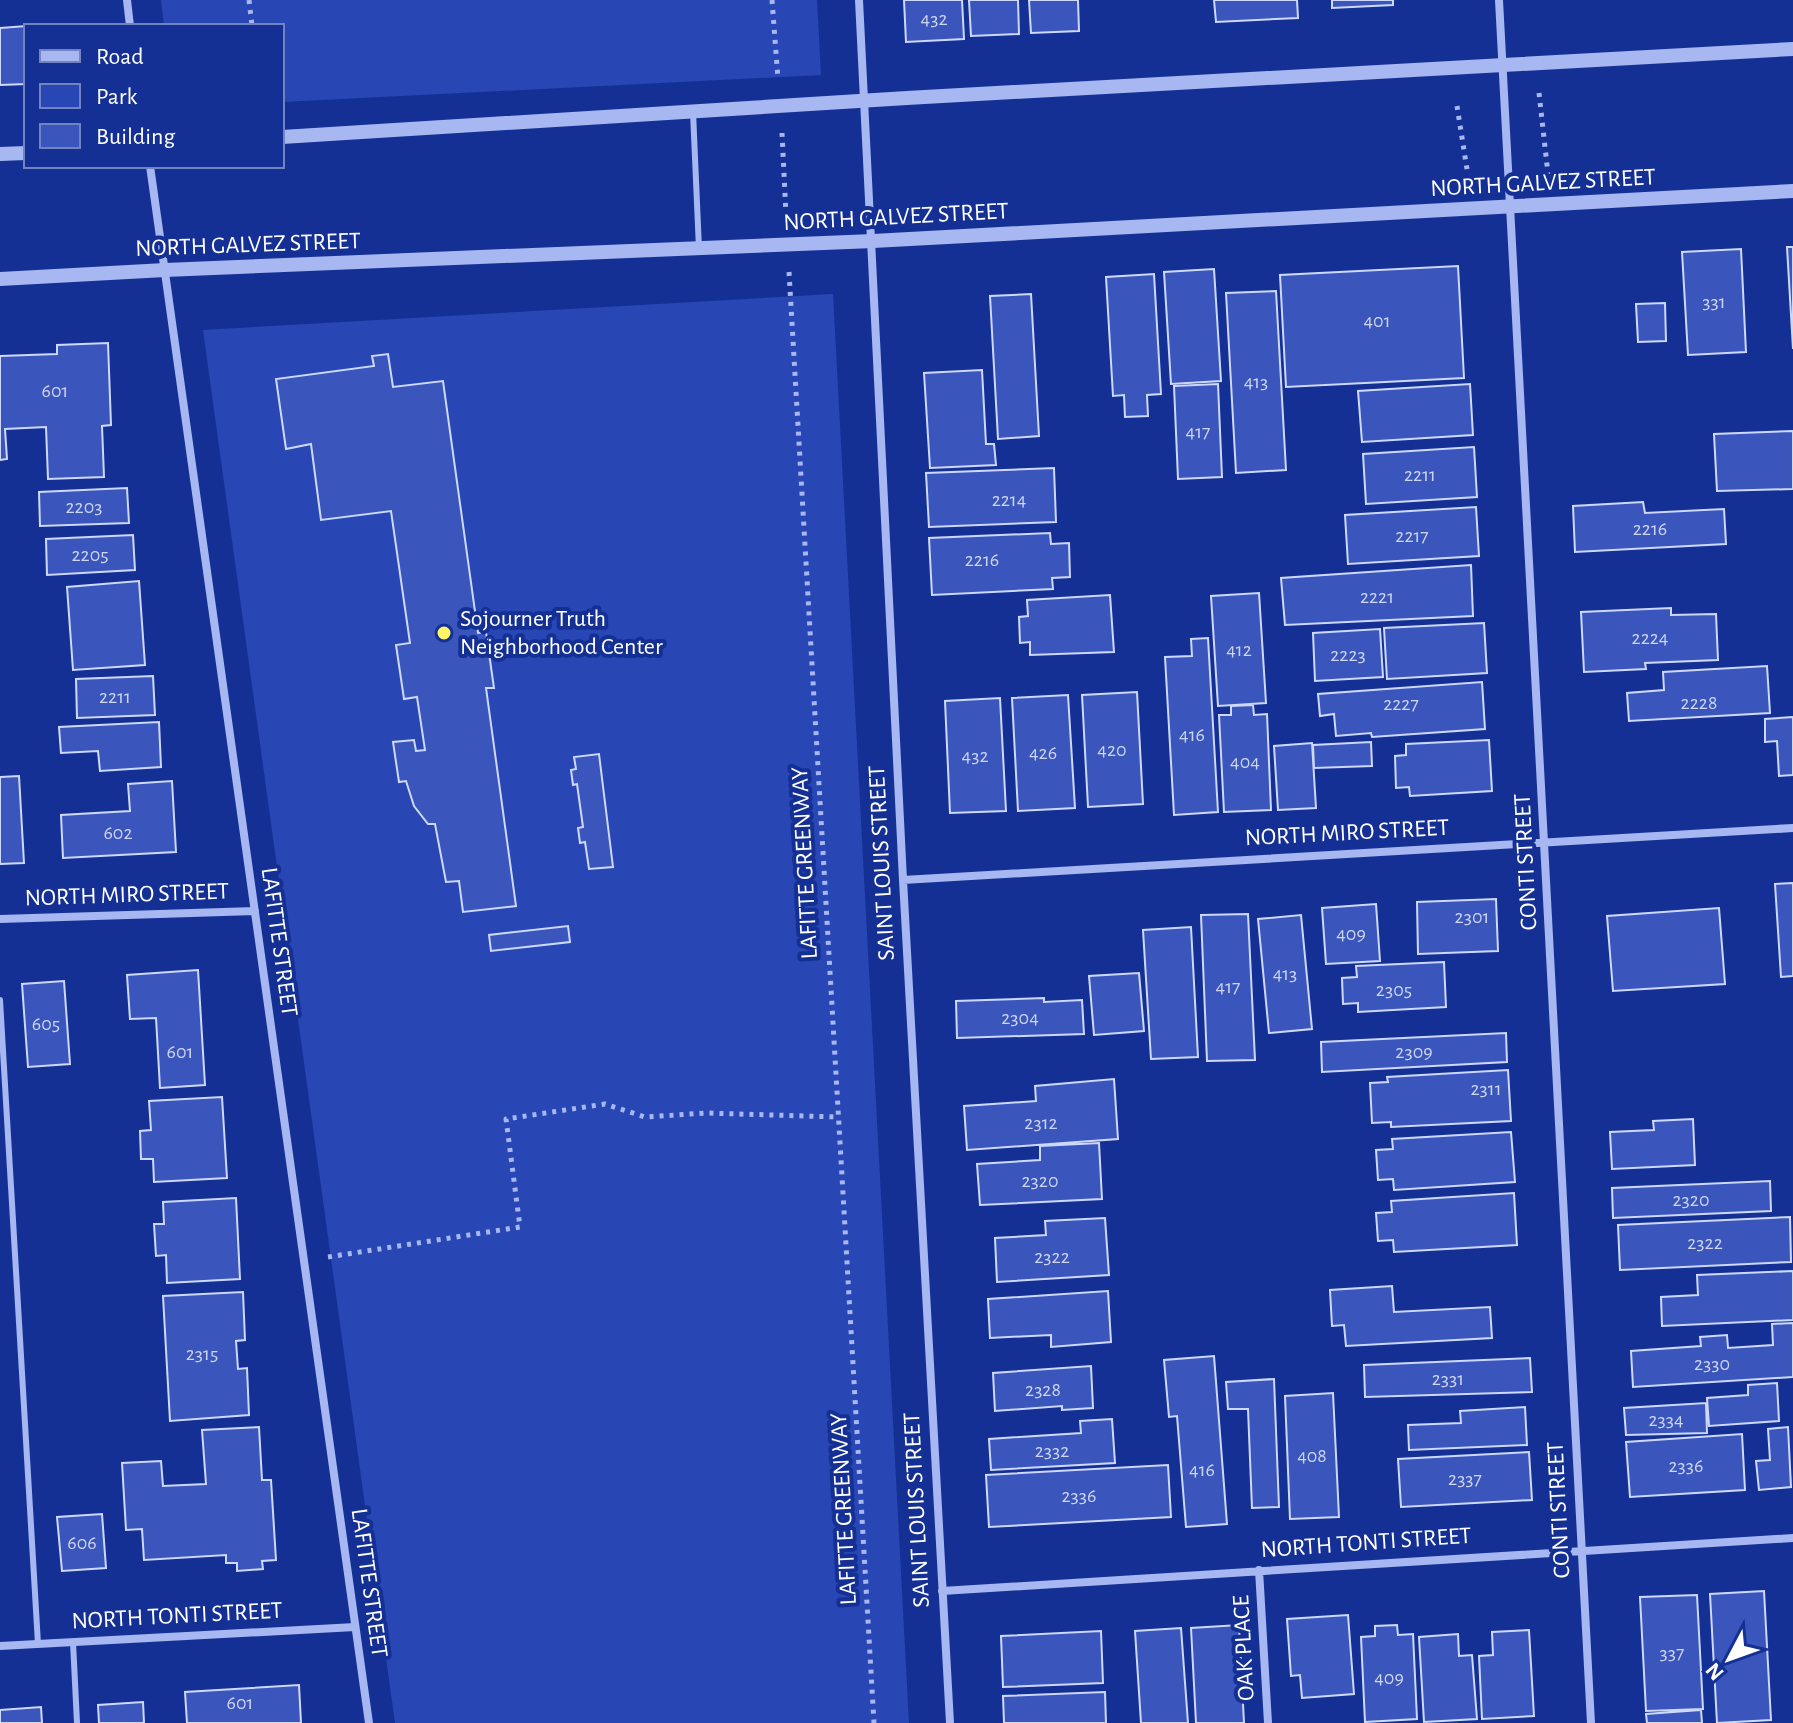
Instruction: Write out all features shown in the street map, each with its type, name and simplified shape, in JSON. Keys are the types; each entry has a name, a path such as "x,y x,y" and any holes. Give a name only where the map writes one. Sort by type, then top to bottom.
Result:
{"street":[{"path":"127,0 130,24"},
{"name":"SAINT LOUIS STREET","path":"859,0 903,880 950,1723"},
{"name":"CONTI STREET","path":"1499,0 1591,1723"},
{"path":"284,137 1793,49"},
{"path":"0,154 24,153"},
{"name":"LAFITTE STREET","path":"150,168 369,1723"},
{"name":"NORTH GALVEZ STREET","path":"0,279 873,241 1793,191"},
{"name":"NORTH MIRO STREET","path":"903,880 1793,828"},
{"name":"NORTH MIRO STREET","path":"0,919 255,911"},
{"name":"NORTH TONTI STREET","path":"942,1591 1793,1538"},
{"name":"OAK PLACE","path":"1259,1570 1268,1723"},
{"name":"NORTH TONTI STREET","path":"0,1646 355,1627"}],"lane":[{"path":"693,112 699,249"},
{"path":"0,1000 38,1644"},
{"path":"73,1642 77,1723"}],"path":[{"path":"249,0 252,24"},
{"name":"LAFITTE GREENWAY","path":"772,0 781,107 874,1723"},
{"path":"1537,83 1550,187"},
{"path":"1457,106 1471,195"},
{"path":"304,1261 520,1227 506,1119 605,1104 645,1117 706,1113 838,1117"}],"green space":[{"path":"161,0 817,0 821,75 284,102 284,24 164,24"},
{"path":"833,294 909,1723 395,1723 203,330"}],"building":[{"path":"904,0 962,0 964,39 906,42"},
{"path":"969,0 1018,0 1019,34 971,36"},
{"path":"1029,0 1078,0 1079,31 1031,33"},
{"path":"1214,0 1297,0 1298,18 1216,22"},
{"path":"1332,0 1393,0 1393,5 1332,8"},
{"path":"24,26 24,84 0,85 0,28"},
{"path":"1787,247 1793,247 1793,349"},
{"path":"1741,249 1746,352 1688,355 1682,252"},
{"path":"1458,266 1464,378 1286,387 1280,275"},
{"path":"1214,269 1221,381 1171,384 1164,272"},
{"path":"1154,274 1161,394 1147,395 1148,416 1125,417 1124,395 1113,396 1106,277"},
{"path":"1276,291 1286,470 1236,473 1226,293"},
{"path":"1031,294 1039,436 998,439 990,296"},
{"path":"1665,303 1666,341 1638,342 1636,304"},
{"path":"108,343 111,425 102,426 104,477 48,479 46,427 5,429 7,459 0,460 0,356 57,354 57,345"},
{"name":"Sojourner Truth Neighborhood Center","path":"388,354 393,387 443,381 478,633 486,632 494,688 486,688 516,906 463,912 459,881 446,882 435,824 428,824 414,806 406,781 399,782 393,742 414,740 416,751 425,750 417,697 404,699 396,645 410,643 391,511 321,520 311,444 286,449 276,379 374,366 372,356"},
{"path":"982,370 986,444 994,444 996,465 930,468 924,373"},
{"path":"1218,384 1222,477 1178,479 1174,386"},
{"path":"1470,384 1473,435 1362,442 1358,391"},
{"path":"1793,431 1793,489 1717,491 1714,434"},
{"path":"1474,447 1477,497 1366,504 1363,454"},
{"path":"1054,468 1056,522 929,527 926,473"},
{"path":"127,488 129,523 40,526 39,492"},
{"path":"1643,502 1645,513 1724,509 1726,544 1575,552 1573,506"},
{"path":"1476,507 1479,556 1348,564 1345,515"},
{"path":"1050,533 1051,544 1069,543 1070,577 1052,578 1053,589 932,595 929,538"},
{"path":"133,535 135,570 47,575 46,539"},
{"path":"1471,565 1473,616 1285,625 1281,578"},
{"path":"139,581 145,665 73,670 67,587"},
{"path":"1259,593 1266,703 1218,706 1211,596"},
{"path":"1110,595 1114,652 1030,655 1030,642 1020,643 1019,617 1028,616 1027,600"},
{"path":"1671,608 1671,615 1716,614 1718,660 1645,663 1646,669 1584,672 1581,612"},
{"path":"1484,623 1487,673 1387,679 1384,628"},
{"path":"1380,629 1383,677 1315,681 1313,633"},
{"path":"1208,638 1218,812 1174,815 1165,657 1192,656 1191,639"},
{"path":"1767,666 1770,713 1629,721 1627,693 1664,690 1663,672"},
{"path":"153,676 155,715 77,718 76,679"},
{"path":"1482,682 1485,729 1372,737 1371,733 1336,736 1334,714 1320,716 1318,694"},
{"path":"1137,692 1143,804 1088,807 1082,695"},
{"path":"1068,695 1075,808 1018,811 1012,698"},
{"path":"1000,698 1006,811 950,813 945,701"},
{"path":"1253,705 1254,715 1267,714 1271,810 1224,812 1219,715 1231,715 1231,706"},
{"path":"1793,717 1793,775 1779,776 1777,741 1765,742 1765,719"},
{"path":"159,722 161,767 100,771 98,751 61,753 59,727"},
{"path":"1489,740 1492,791 1410,796 1409,787 1396,788 1395,756 1406,755 1406,744"},
{"path":"1371,742 1372,766 1314,768 1313,745"},
{"path":"1312,743 1316,808 1278,810 1274,746"},
{"path":"599,754 613,867 589,869 585,842 580,843 578,828 583,827 577,784 573,785 571,770 576,769 574,757"},
{"path":"19,776 24,863 0,864 0,777"},
{"path":"172,781 176,852 63,858 61,815 130,811 128,784"},
{"path":"1793,883 1793,976 1781,977 1775,884"},
{"path":"1496,899 1498,951 1418,954 1417,902"},
{"path":"1376,904 1380,961 1326,964 1322,908"},
{"path":"1719,908 1725,984 1613,991 1607,916"},
{"path":"1248,914 1255,1060 1207,1061 1201,915"},
{"path":"1301,915 1312,1029 1269,1033 1258,919"},
{"path":"568,926 570,942 491,951 489,935"},
{"path":"1191,927 1198,1057 1151,1059 1143,930"},
{"path":"1444,962 1446,1007 1358,1012 1358,1003 1343,1004 1342,978 1357,977 1356,966"},
{"path":"198,970 205,1085 160,1088 156,1018 130,1019 127,975"},
{"path":"1139,973 1144,1031 1094,1035 1089,976"},
{"path":"64,981 70,1064 28,1067 22,984"},
{"path":"1044,998 1044,1002 1082,1000 1084,1034 957,1038 956,1001"},
{"path":"1506,1033 1507,1062 1322,1072 1321,1042"},
{"path":"1508,1070 1511,1121 1391,1127 1391,1122 1372,1123 1370,1083 1388,1082 1387,1077"},
{"path":"1114,1079 1118,1139 967,1150 964,1106 1036,1101 1035,1086"},
{"path":"222,1097 227,1178 154,1182 153,1159 141,1159 140,1131 151,1130 149,1101"},
{"path":"1693,1119 1695,1165 1612,1169 1610,1132 1654,1130 1653,1121"},
{"path":"1511,1132 1515,1182 1394,1190 1393,1179 1378,1180 1376,1150 1393,1149 1392,1139"},
{"path":"1099,1143 1102,1199 980,1205 977,1164 1040,1160 1040,1146"},
{"path":"1770,1181 1771,1211 1613,1218 1612,1188"},
{"path":"1514,1193 1517,1245 1394,1252 1393,1240 1378,1241 1376,1213 1392,1212 1391,1201"},
{"path":"236,1198 240,1279 167,1283 166,1255 156,1256 154,1224 164,1224 163,1202"},
{"path":"1790,1217 1791,1262 1620,1270 1618,1225"},
{"path":"1105,1218 1109,1275 997,1282 995,1238 1046,1235 1045,1221"},
{"path":"1793,1271 1793,1320 1662,1326 1661,1297 1698,1295 1697,1275"},
{"path":"1392,1286 1394,1312 1490,1307 1492,1338 1346,1346 1344,1325 1332,1326 1330,1290"},
{"path":"1108,1291 1111,1342 1051,1347 1051,1335 990,1338 988,1299"},
{"path":"243,1292 245,1340 236,1341 238,1369 247,1368 249,1415 170,1421 163,1296"},
{"path":"1793,1323 1793,1377 1633,1387 1631,1351 1701,1346 1700,1337 1727,1335 1728,1348 1773,1345 1772,1324"},
{"path":"1214,1356 1227,1524 1186,1527 1177,1416 1169,1417 1164,1360"},
{"path":"1530,1358 1532,1392 1365,1397 1364,1365"},
{"path":"1091,1366 1093,1408 1062,1410 1062,1406 995,1411 993,1373"},
{"path":"1274,1379 1279,1507 1252,1508 1248,1409 1228,1409 1226,1382"},
{"path":"1777,1383 1779,1421 1709,1426 1707,1398 1748,1395 1748,1385"},
{"path":"1333,1393 1339,1517 1290,1519 1285,1396"},
{"path":"1706,1403 1707,1433 1626,1435 1624,1408"},
{"path":"1525,1407 1527,1445 1409,1450 1408,1425 1461,1423 1460,1411"},
{"path":"1112,1419 1115,1463 991,1470 989,1439 1081,1433 1080,1421"},
{"path":"259,1427 262,1480 271,1480 276,1560 262,1561 263,1569 237,1571 237,1563 226,1563 226,1555 144,1560 142,1529 126,1530 122,1463 161,1461 163,1486 206,1484 202,1430"},
{"path":"1788,1427 1791,1487 1759,1490 1756,1461 1770,1460 1768,1429"},
{"path":"1742,1434 1745,1490 1630,1497 1626,1442"},
{"path":"1529,1452 1532,1500 1401,1507 1398,1459"},
{"path":"1168,1465 1171,1517 989,1527 986,1475"},
{"path":"102,1514 106,1568 62,1571 57,1517"},
{"path":"1764,1591 1771,1720 1717,1723 1710,1594"},
{"path":"1697,1595 1703,1709 1646,1711 1640,1597"},
{"path":"1348,1615 1354,1694 1302,1698 1300,1675 1291,1676 1287,1619"},
{"path":"1239,1625 1244,1723 1196,1723 1191,1628"},
{"path":"1397,1625 1398,1635 1413,1634 1417,1719 1365,1722 1361,1637 1375,1636 1375,1626"},
{"path":"1181,1628 1188,1723 1141,1723 1135,1631"},
{"path":"1529,1630 1534,1716 1482,1719 1479,1656 1493,1655 1492,1632"},
{"path":"1101,1631 1103,1683 1003,1687 1001,1636"},
{"path":"1458,1634 1459,1656 1472,1655 1477,1719 1424,1722 1419,1637"},
{"path":"299,1685 301,1723 187,1723 185,1692"},
{"path":"1105,1692 1106,1723 1004,1723 1003,1696"},
{"path":"143,1702 144,1723 99,1723 98,1705"},
{"path":"41,1707 42,1723 0,1723 0,1710"},
{"path":"1701,1710 1702,1723 1647,1723 1646,1714"}],"place":[{"name":"Sojourner Truth Neighborhood Center","path":"444,633"}]}
